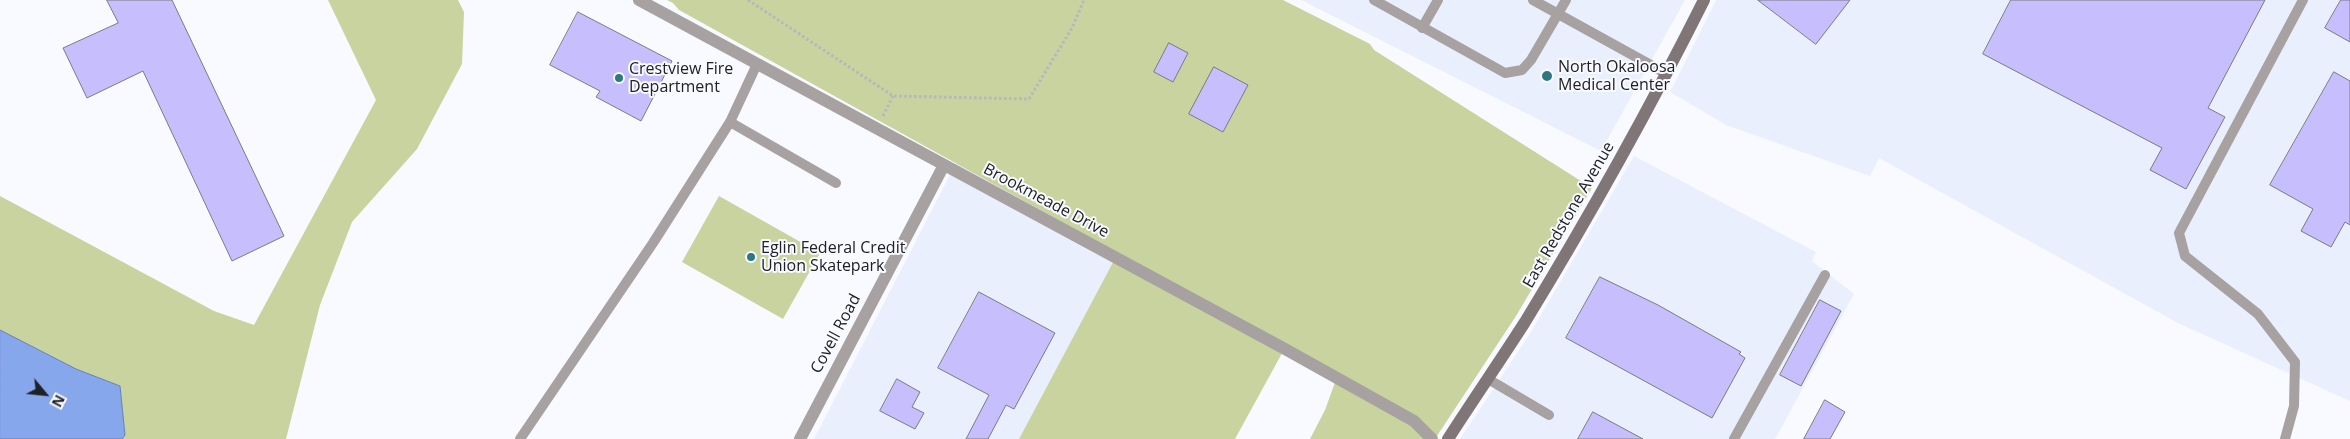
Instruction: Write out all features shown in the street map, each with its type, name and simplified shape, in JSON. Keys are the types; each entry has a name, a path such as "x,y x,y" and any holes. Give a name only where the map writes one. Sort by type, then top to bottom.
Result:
{"street":[{"name":"Brookmeade Drive","path":"640,0 1302,358 1414,422 1432,439"},
{"name":"East Redstone Avenue","path":"1448,439 1488,379 1589,215 1704,0"},
{"name":"Covell Road","path":"800,439 944,165"}],"lane":[{"path":"1374,0 1505,73 1522,70 1531,60 1566,0"},
{"path":"1422,28 1438,0"},
{"path":"1533,0 1666,74"},
{"path":"2285,439 2294,406 2296,362 2258,314 2186,256 2179,233 2303,0"},
{"path":"520,439 653,243 730,122 757,64"},
{"path":"730,122 836,183"},
{"path":"1734,439 1825,275"},
{"path":"1488,379 1549,415"}],"path":[{"path":"748,0 893,96 1029,99 1072,28 1084,0"},
{"path":"876,128 893,96"}],"shaded area":[{"name":"North Okaloosa Medical Center","path":"1301,0 1685,0 1601,151"},
{"path":"1716,0 2350,0 2350,401 2178,323 1879,158 1870,176 1726,125 1670,92"},
{"path":"1634,156 1816,252 1812,261 1854,294 1775,439 1460,439 1529,335"},
{"path":"956,163 1119,253 1019,439 814,439"}],"green space":[{"path":"328,0 458,0 464,12 462,64 417,149 352,222 320,305 286,439 122,439 125,435 120,386 76,369 0,330 0,196 214,311 254,325 376,100"},
{"path":"667,0 1283,0 1370,44 1374,50 1592,188 1516,316 1435,439 1310,439 1325,410 1338,374 1286,346 1235,439 1019,439 1118,253 679,10 673,3"},
{"name":"Eglin Federal Credit Union Skatepark","path":"719,196 820,253 783,319 682,262"}],"water":[{"path":"0,330 76,369 120,386 125,435 122,439 0,439"}],"building":[{"path":"107,0 172,0 284,236 232,261 143,71 87,98 63,48 118,23"},
{"path":"1758,0 1850,0 1816,44"},
{"path":"2011,0 2265,0 2208,108 2225,117 2186,189 2150,170 2162,148 1983,54"},
{"path":"2341,0 2350,0 2350,42 2325,28"},
{"name":"Crestview Fire Department","path":"578,12 672,61 641,121 596,97 600,91 550,65"},
{"path":"1169,43 1188,53 1173,82 1154,72"},
{"path":"1214,67 1248,85 1223,132 1189,114"},
{"path":"2334,72 2350,81 2350,225 2345,222 2331,247 2301,231 2313,209 2270,185"},
{"path":"1600,277 1658,305 1741,352 1739,354 1745,358 1712,418 1566,338"},
{"path":"979,292 1055,333 1014,409 1006,405 988,439 966,439 989,395 938,368"},
{"path":"1820,300 1841,311 1801,386 1780,375"},
{"path":"897,379 920,392 912,407 924,413 915,429 880,411"},
{"path":"1825,400 1845,412 1830,439 1804,439"},
{"path":"1593,412 1643,439 1578,439"}],"place":[{"name":"North Okaloosa Medical Center","path":"1547,76"},
{"name":"Crestview Fire Department","path":"619,78"},
{"name":"Eglin Federal Credit Union Skatepark","path":"751,257"}]}
